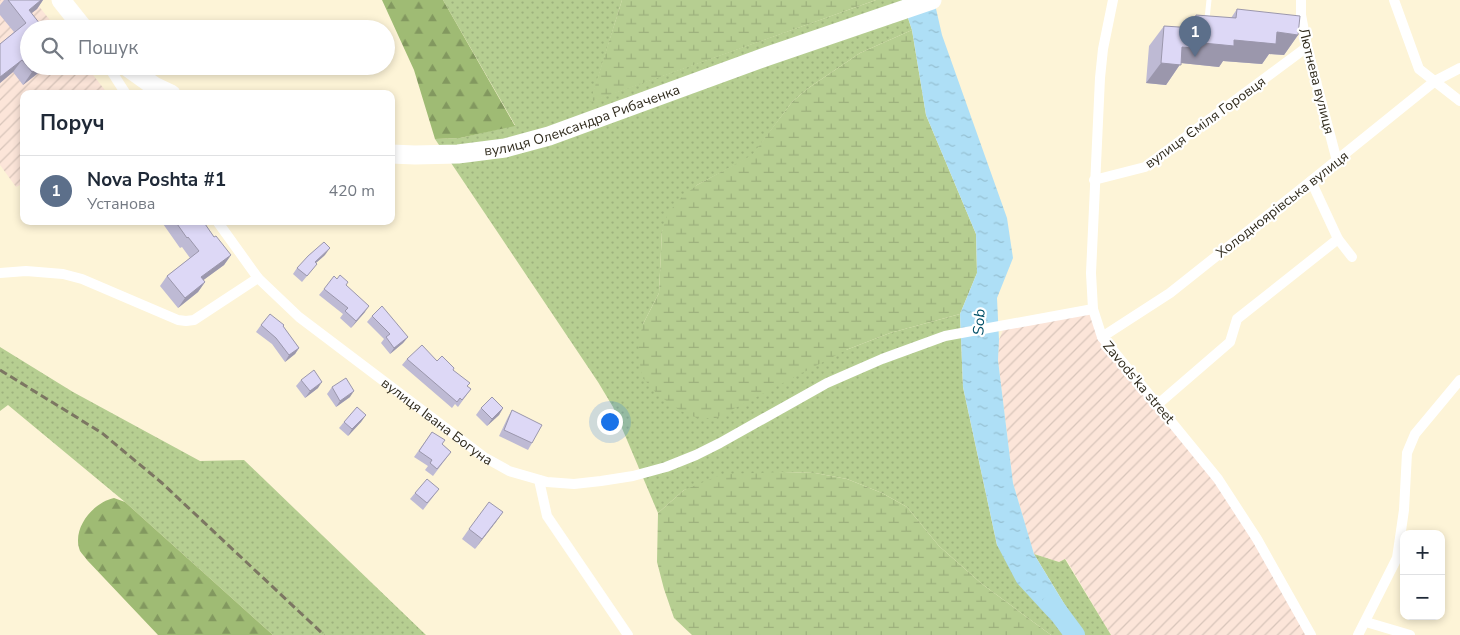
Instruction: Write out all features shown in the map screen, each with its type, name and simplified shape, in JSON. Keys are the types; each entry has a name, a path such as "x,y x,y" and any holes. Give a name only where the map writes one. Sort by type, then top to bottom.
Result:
{"highway":[{"path":"61,0 77,20"},
{"name":"вулиця Олександра Рибаченка","path":"395,154 458,154 514,146 549,136 768,56 932,0"},
{"path":"139,75 162,90"}],"street":[{"name":"Zavods'ka street","path":"1113,0 1103,49 1094,180 1091,273 1093,309 1102,337 1186,438 1240,510 1311,635"},
{"name":"Лютнева вулиця","path":"1301,0 1301,15 1307,47 1337,161"},
{"path":"1394,0 1419,69 1460,101"},
{"name":"вулиця Єміля Горовця","path":"1094,180 1145,167 1307,47"},
{"name":"Холодноярівська вулиця","path":"1102,337 1170,293 1312,182 1436,81 1460,68"},
{"path":"114,75 123,90"},
{"path":"1312,182 1338,239 1352,257"},
{"name":"вулиця Івана Богуна","path":"220,225 258,278 304,321 484,457 509,471 547,482 574,484 601,481 633,476 666,467 720,443 827,383 854,370 945,336 1093,309"},
{"path":"1157,405 1230,342 1237,319 1338,239"},
{"path":"0,273 26,271 63,274 178,320 186,321 194,320 258,278"},
{"path":"1358,635 1397,558 1404,510 1407,452 1415,434 1460,380"},
{"path":"538,480 546,516 628,635"},
{"path":"1366,622 1410,635"}],"lane":[{"path":"1207,19 1209,0"}],"shaded area":[{"path":"0,0 34,0 50,20 20,20 20,75 93,75 105,90 20,90 20,185 16,187 0,165"},
{"path":"1093,309 1102,337 1218,479 1311,635 1111,635 1066,559 1059,562 1034,554 1013,483 998,360 999,340 1005,325"}],"green space":[{"path":"382,0 443,0 515,126 460,138 435,139 414,70 395,28 395,20 391,20"},
{"path":"443,0 622,0 591,101 876,0 902,0 912,30 860,53 807,89 792,102 752,156 697,185 662,231 659,293 643,324 846,350 890,333 960,314 963,387 997,545 1069,626 1068,610 1034,554 1059,562 1065,559 1111,635 1051,635 982,584 939,546 907,507 882,493 847,479 815,473 784,472 684,490 658,513 613,407 435,139 460,138 515,125"},
{"path":"622,0 876,0 590,102"},
{"path":"912,30 926,115 976,234 977,273 960,314 890,333 846,350 716,418 697,418 681,411 658,395 642,377 639,357 639,340 643,324 659,293 662,231 668,213 681,198 697,185 752,155 792,102 807,89 860,53"},
{"path":"0,347 73,392 200,461 244,460 426,635 273,635 125,502 8,405 0,411"},
{"path":"815,473 847,479 882,493 907,507 939,546 982,584 1051,635 692,635 674,618 664,589 657,562 658,513 684,490 723,474"},
{"path":"114,498 125,502 273,635 158,635 80,551 79,534 86,517 106,500"}],"water":[{"path":"902,0 934,0 942,35 1007,218 1013,258 997,298 998,360 1013,483 1034,554 1068,610 1069,627 1051,620 1017,583 997,545 963,387 960,314 977,273 976,234 926,115 912,30"}],"building":[{"path":"8,0 41,0 29,10 37,20 24,20"},
{"path":"1237,9 1300,16 1298,35 1277,32 1276,44 1234,40 1234,46 1193,42 1192,48 1182,47 1181,65 1161,63 1164,26 1194,28 1196,15 1236,18"},
{"path":"20,28 20,62 0,77 0,44"},
{"path":"178,225 206,225 231,255 201,277 205,282 185,298 167,276 199,251"},
{"path":"324,242 330,248 315,262 317,264 307,276 297,268"},
{"path":"340,275 348,282 346,285 369,306 356,321 345,311 348,308 324,289 334,276 337,279"},
{"path":"382,306 408,337 394,348 386,337 390,334 372,316"},
{"path":"270,314 284,325 299,348 289,355 276,338 261,325"},
{"path":"422,345 437,361 442,356 454,368 453,370 470,383 467,386 471,389 462,400 460,398 457,402 407,359"},
{"path":"314,370 322,382 310,391 301,380"},
{"path":"346,378 354,391 340,401 332,387"},
{"path":"492,397 503,408 492,419 481,408"},
{"path":"357,407 366,415 352,429 344,422"},
{"path":"512,410 542,425 532,443 504,430"},
{"path":"432,432 445,440 442,444 451,452 437,469 430,463 432,460 419,451"},
{"path":"427,479 439,489 427,503 415,493"},
{"path":"489,502 503,512 482,539 469,529"}],"waterway":[{"name":"Sob","path":"1052,604 1075,635"}],"railway":[{"path":"0,370 102,433 162,483 324,635"}],"place":[{"name":"Nova Poshta #1","path":"1195,57"}]}
